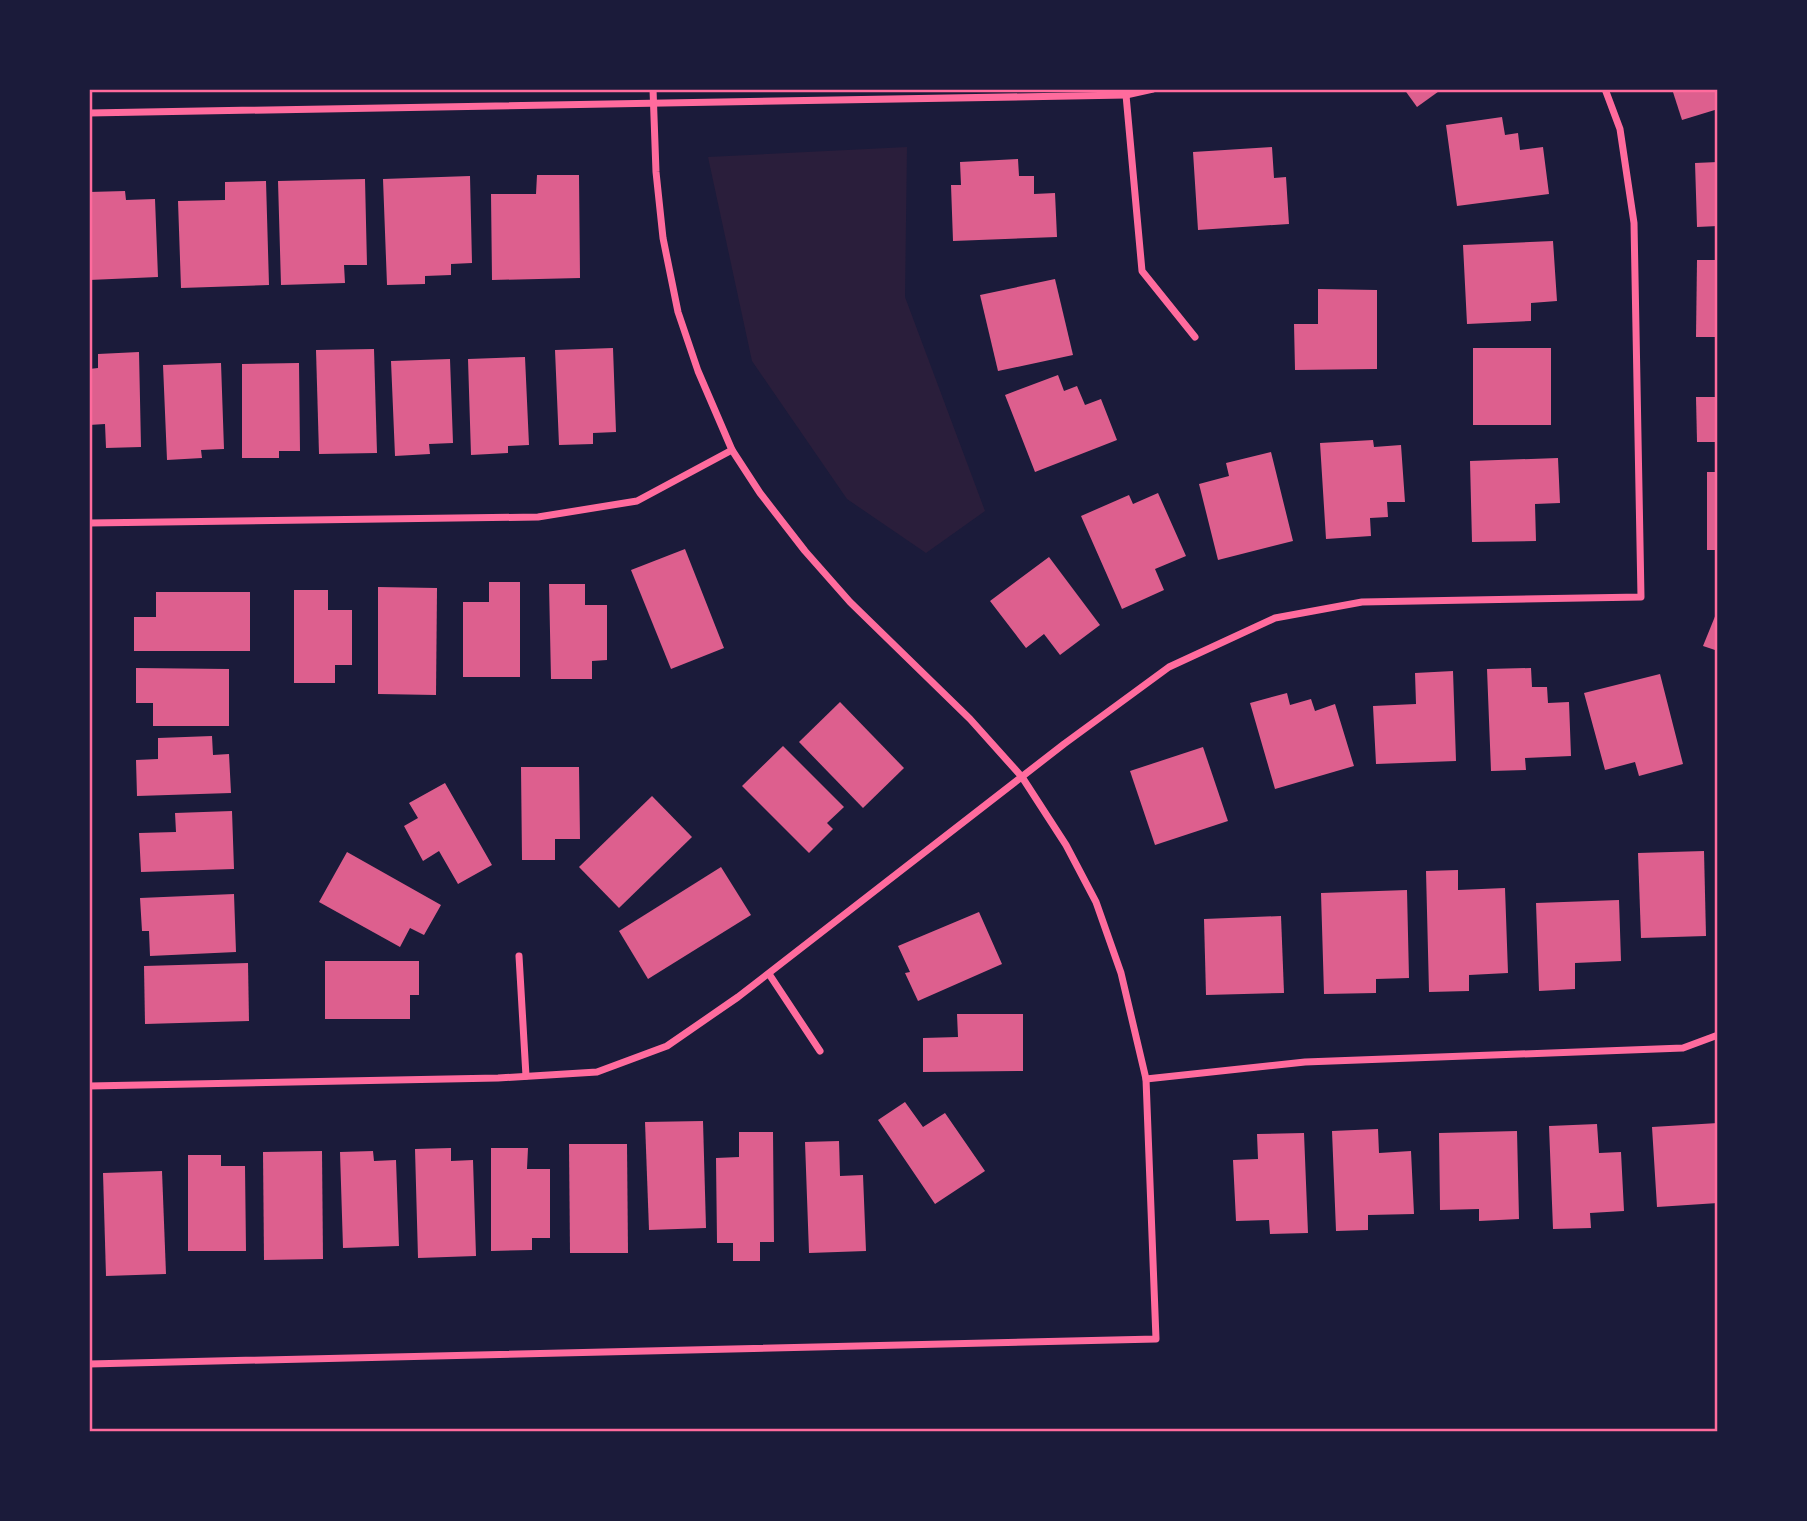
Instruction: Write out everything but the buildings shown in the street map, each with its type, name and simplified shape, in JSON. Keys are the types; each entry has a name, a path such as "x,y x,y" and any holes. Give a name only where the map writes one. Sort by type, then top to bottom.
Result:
{"street":[{"path":"89,1364 1156,1339 1146,1079 1121,973 1096,902 1066,845 1022,777 970,719 850,602 783,522 732,450 698,371 678,312 663,238 656,172 653,89"},
{"path":"89,113 1126,95 1153,89"},
{"path":"89,1086 597,1072 667,1046 769,974 1022,777 1169,667 1275,618 1362,602 1641,597 1634,223 1620,129 1605,89"},
{"path":"1126,95 1142,271 1195,337"},
{"path":"89,523 538,517 637,500 732,450"},
{"path":"519,956 526,1076"},
{"path":"769,974 820,1051"},
{"path":"1146,1079 1305,1062 1683,1048 1718,1035"}],"shaded area":[{"path":"907,147 905,297 985,511 926,553 847,499 752,361 708,157"}]}
